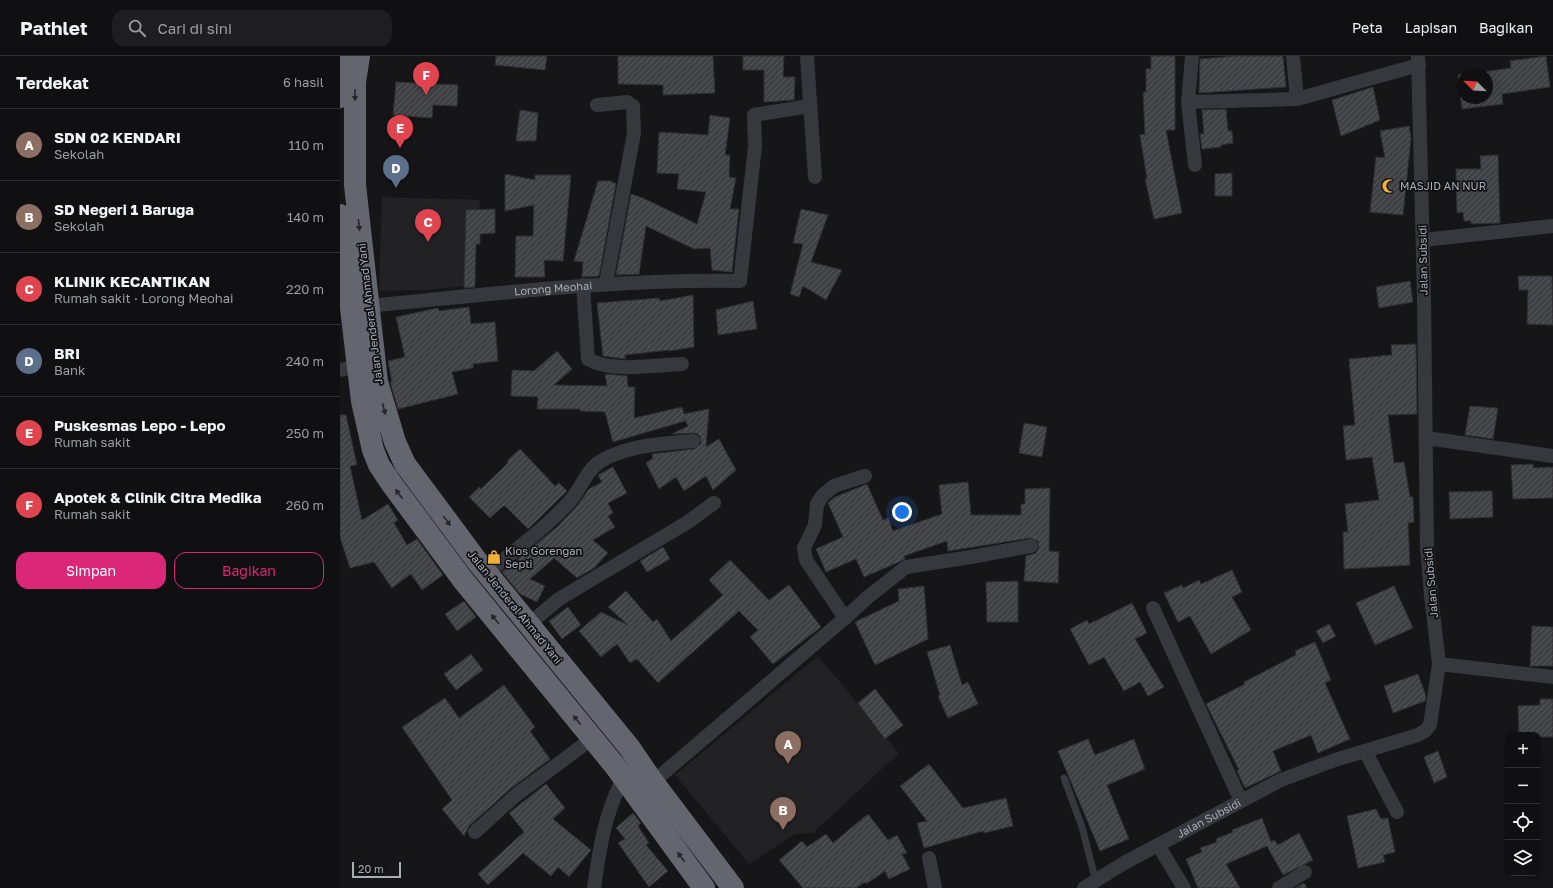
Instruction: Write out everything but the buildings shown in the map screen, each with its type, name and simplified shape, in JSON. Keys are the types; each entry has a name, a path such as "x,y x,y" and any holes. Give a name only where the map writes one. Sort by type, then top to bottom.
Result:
{"highway":[{"path":"340,114 342,56"},
{"name":"Jalan Jenderal Ahmad Yani","path":"359,56 356,82 355,185 377,382 395,442 405,464 487,573 629,747 652,782 733,888"},
{"name":"Jalan Jenderal Ahmad Yani","path":"340,215 350,368 363,408 373,450 379,465 390,483 463,580 592,738 704,888"}],"street":[{"path":"807,56 815,177"},
{"path":"1192,56 1188,102 1195,165"},
{"path":"1293,56 1297,99"},
{"path":"1188,102 1297,99 1419,61"},
{"name":"Jalan Subsidi","path":"1090,885 1124,863 1281,780 1364,751 1408,738 1425,731 1430,724 1439,664 1430,595 1427,550 1419,61"},
{"path":"598,105 626,102 633,106 634,115 634,133 606,283"},
{"name":"Lorong Meohai","path":"368,306 606,283 677,280 740,281 754,146 754,115 810,106"},
{"path":"1423,240 1553,226"},
{"path":"583,285 588,358 596,364 616,367 682,364"},
{"path":"1426,438 1553,456"},
{"path":"487,573 563,509 577,493 590,470 600,462 630,449 693,441"},
{"path":"845,618 806,560 804,548 814,525 817,504 823,495 834,486 865,476"},
{"path":"528,624 559,599 688,522 714,503"},
{"path":"652,782 868,597 906,567 971,558 1031,546"},
{"path":"1153,608 1241,801"},
{"path":"1439,664 1553,677"},
{"path":"475,832 526,787 563,762 592,738"},
{"path":"1364,751 1397,812"},
{"path":"594,888 597,865 611,804 623,779"},
{"path":"1158,845 1184,888"},
{"path":"929,858 935,888"},
{"path":"1279,888 1305,872"}],"lane":[{"path":"1064,778 1082,827 1090,885"}],"shaded area":[{"path":"382,197 480,200 473,285 427,290 379,291"},
{"path":"818,656 899,753 813,833 795,834 749,864 675,775"}],"place":[{"name":"Apotek & Clinik Citra Medika","path":"426,95"},
{"name":"Puskesmas Lepo - Lepo","path":"400,148"},
{"name":"MASJID AN NUR","path":"1389,186"},
{"name":"BRI","path":"396,188"},
{"name":"KLINIK KECANTIKAN","path":"428,242"},
{"name":"Kios Gorengan Septi","path":"494,557"},
{"name":"SDN 02 KENDARI","path":"788,764"},
{"name":"SD Negeri 1 Baruga","path":"783,830"}]}
